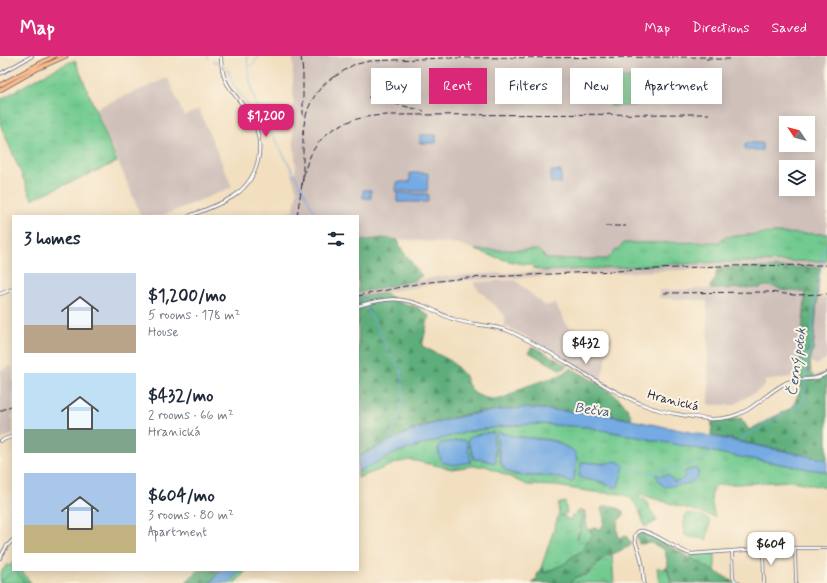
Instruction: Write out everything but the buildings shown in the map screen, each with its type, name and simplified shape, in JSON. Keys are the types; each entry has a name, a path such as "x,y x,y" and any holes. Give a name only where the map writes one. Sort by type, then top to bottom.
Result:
{"highway":[{"path":"0,85 54,56"},
{"path":"0,90 66,56"}],"street":[{"path":"0,74 32,56"},
{"path":"191,215 232,197 241,190 252,177 259,160 260,150 258,130 248,113 231,92 226,83 221,65 221,56"},
{"path":"0,294 12,289"},
{"name":"Hranická","path":"359,306 384,299 399,299 424,306 456,320 500,328 525,339 612,389 645,406 701,419 719,419 741,413 751,408 785,383 794,380 818,378 827,373"},
{"path":"0,441 12,436"},
{"path":"644,583 642,562 635,538 636,534 640,531 690,554 764,549 827,548"},
{"path":"0,558 6,547 12,541"},
{"path":"795,548 796,583"},
{"path":"764,549 764,583"},
{"path":"732,551 733,577 739,583"}],"shaded area":[{"path":"293,56 827,56 827,234 772,233 725,237 720,242 624,243 607,259 547,259 538,250 476,250 458,244 383,238 359,241 359,215 284,215 294,210 297,191 291,174 295,173 296,168 293,136"},
{"path":"168,78 184,116 199,109 232,187 164,215 141,215 96,108"},
{"path":"827,261 827,267 721,268 466,280 439,283 359,297 359,293 396,284 438,277 721,262"},
{"path":"515,280 545,306 555,303 568,327 612,337 601,379 522,334 503,325 505,316 475,286 474,282"},
{"path":"764,286 776,287 781,290 805,292 799,370 791,377 765,381 765,386 734,405 709,405 707,301 659,298 659,290 760,288"},
{"path":"827,297 827,358 816,365 810,361 813,351 817,299"},
{"path":"12,365 12,434 0,440 0,371"}],"green space":[{"path":"75,60 117,162 32,199 0,124 0,100 37,78"},
{"path":"623,78 631,78 631,104 637,105 610,105 623,104"},
{"path":"772,233 827,234 827,261 721,262 545,271 533,268 534,266 532,265 491,256 475,250 538,250 547,259 607,259 624,243 720,242 725,237"},
{"path":"383,238 398,240 402,250 422,276 413,281 359,293 359,241"},
{"path":"820,267 813,351 810,361 811,374 816,377 827,372 827,460 711,435 712,422 741,418 749,430 793,407 801,387 799,370 805,299 804,292 781,290 776,287 764,286 760,288 711,289 710,287 716,278 716,271 721,268"},
{"path":"386,293 397,302 418,308 429,316 422,346 451,361 464,374 474,393 482,397 499,399 524,387 560,375 571,368 598,383 615,395 628,410 632,419 602,414 526,408 482,412 463,415 423,426 399,436 359,456 359,297"},
{"path":"534,347 567,366 561,370 530,353 531,348"},
{"path":"539,424 587,427 735,456 827,472 827,488 793,481 717,485 711,496 715,517 639,494 639,498 645,500 657,521 645,527 639,510 630,497 619,494 593,492 556,486 527,485 486,466 472,466 452,469 411,460 399,462 359,478 359,471 400,452 446,437 492,428","holes":["493,432 496,462 494,463 482,459 474,459 468,441 469,438 475,435","500,432 513,436 554,441 560,444 577,458 574,479 571,482 551,476 519,476 507,472 501,465 498,452 496,434","462,440 439,455 438,448 455,441","585,462 607,464 608,486 579,476 581,465"]},
{"path":"565,502 567,513 561,516 565,516 565,518 571,520 572,515 577,515 577,512 582,510 580,529 576,541 581,531 584,510 588,530 592,532 593,535 586,542 583,550 569,559 566,563 544,573 543,568 541,568 559,514 558,504"},
{"path":"613,506 623,511 623,516 618,521 617,530 619,538 626,536 631,543 630,546 613,554 606,555 589,574 576,577 570,583 532,583 537,578 537,574 541,568 543,568 544,573 547,572 566,563 569,559 583,550 586,542 593,535 589,530 595,528 599,529 603,526 604,519 601,508"},
{"path":"687,513 703,516 709,520 710,524 706,541 704,539 685,535 684,520"},
{"path":"642,533 651,536 736,583 671,583 668,570 665,568 668,567 665,550 652,543 639,544 637,536 638,534"},
{"path":"715,553 715,573 692,559 691,555"},
{"path":"606,555 612,555 614,583 570,583 576,577 586,575"},
{"path":"12,563 12,571 22,571 31,583 0,583 0,574 7,564 9,566"},
{"path":"657,568 667,569 671,583 659,583"},
{"path":"16,571 25,583 0,583"},
{"path":"197,571 220,571 210,583 185,583"},
{"path":"240,571 246,571 235,583 228,583"}],"water":[{"path":"420,135 436,135 436,143 420,143"},
{"path":"745,143 762,143 762,150 745,150"},
{"path":"551,171 561,171 561,183 551,183"},
{"path":"410,173 428,173 427,191 396,191 397,182 410,182"},
{"path":"363,190 371,190 371,198 363,198"},
{"path":"397,193 428,194 428,202 397,202"},
{"path":"526,408 602,414 827,460 827,472 735,456 587,427 539,424 510,425 464,432 396,453 359,472 359,457 399,437 439,422 503,410"},
{"path":"493,432 496,462 494,463 482,459 475,460 468,441 469,438 475,435"},
{"path":"497,432 512,436 554,441 574,451 577,458 574,479 572,482 550,476 523,476 510,472 501,463 496,434"},
{"path":"466,441 471,462 454,465 443,463 439,455 439,445 441,443"},
{"path":"615,461 624,466 618,487 611,487 599,481 581,478 579,476 582,462 604,464"},
{"path":"696,468 699,473 696,478 693,481 684,484 664,487 656,476 656,474 659,476 669,475 674,482 678,482 685,477 684,474 686,471"},
{"path":"220,571 240,571 228,583 210,583"}],"waterway":[{"path":"247,56 249,78 256,104 316,215"},
{"path":"249,68 258,56"},
{"path":"213,61 217,63"},
{"path":"224,66 228,70 233,84 251,109 255,113 261,114"},
{"name":"Černý potok","path":"739,441 741,438 800,405 804,400 815,298 823,251 827,245"},
{"path":"359,295 401,372 403,390 401,408 392,434 387,442"},
{"path":"434,454 440,455"},
{"path":"623,466 654,473 665,469 681,468 711,455"},
{"path":"574,469 581,470"}],"railway":[{"path":"301,56 303,73 303,116"},
{"path":"334,77 353,65 370,61 444,58 712,57"},
{"path":"706,59 729,59"},
{"path":"303,135 308,108 312,100 317,92 330,79 338,74"},
{"path":"368,97 424,111"},
{"path":"302,185 306,168 312,153 320,141 342,124 371,116 709,114"},
{"path":"297,215 303,178 303,130"},
{"path":"605,226 626,226"},
{"path":"359,296 421,283 466,278 721,266 827,265"},
{"path":"664,293 769,292 794,295 827,294"},
{"path":"0,411 12,405"}],"water label":[{"name":"Bečva","path":"592,410"}]}
